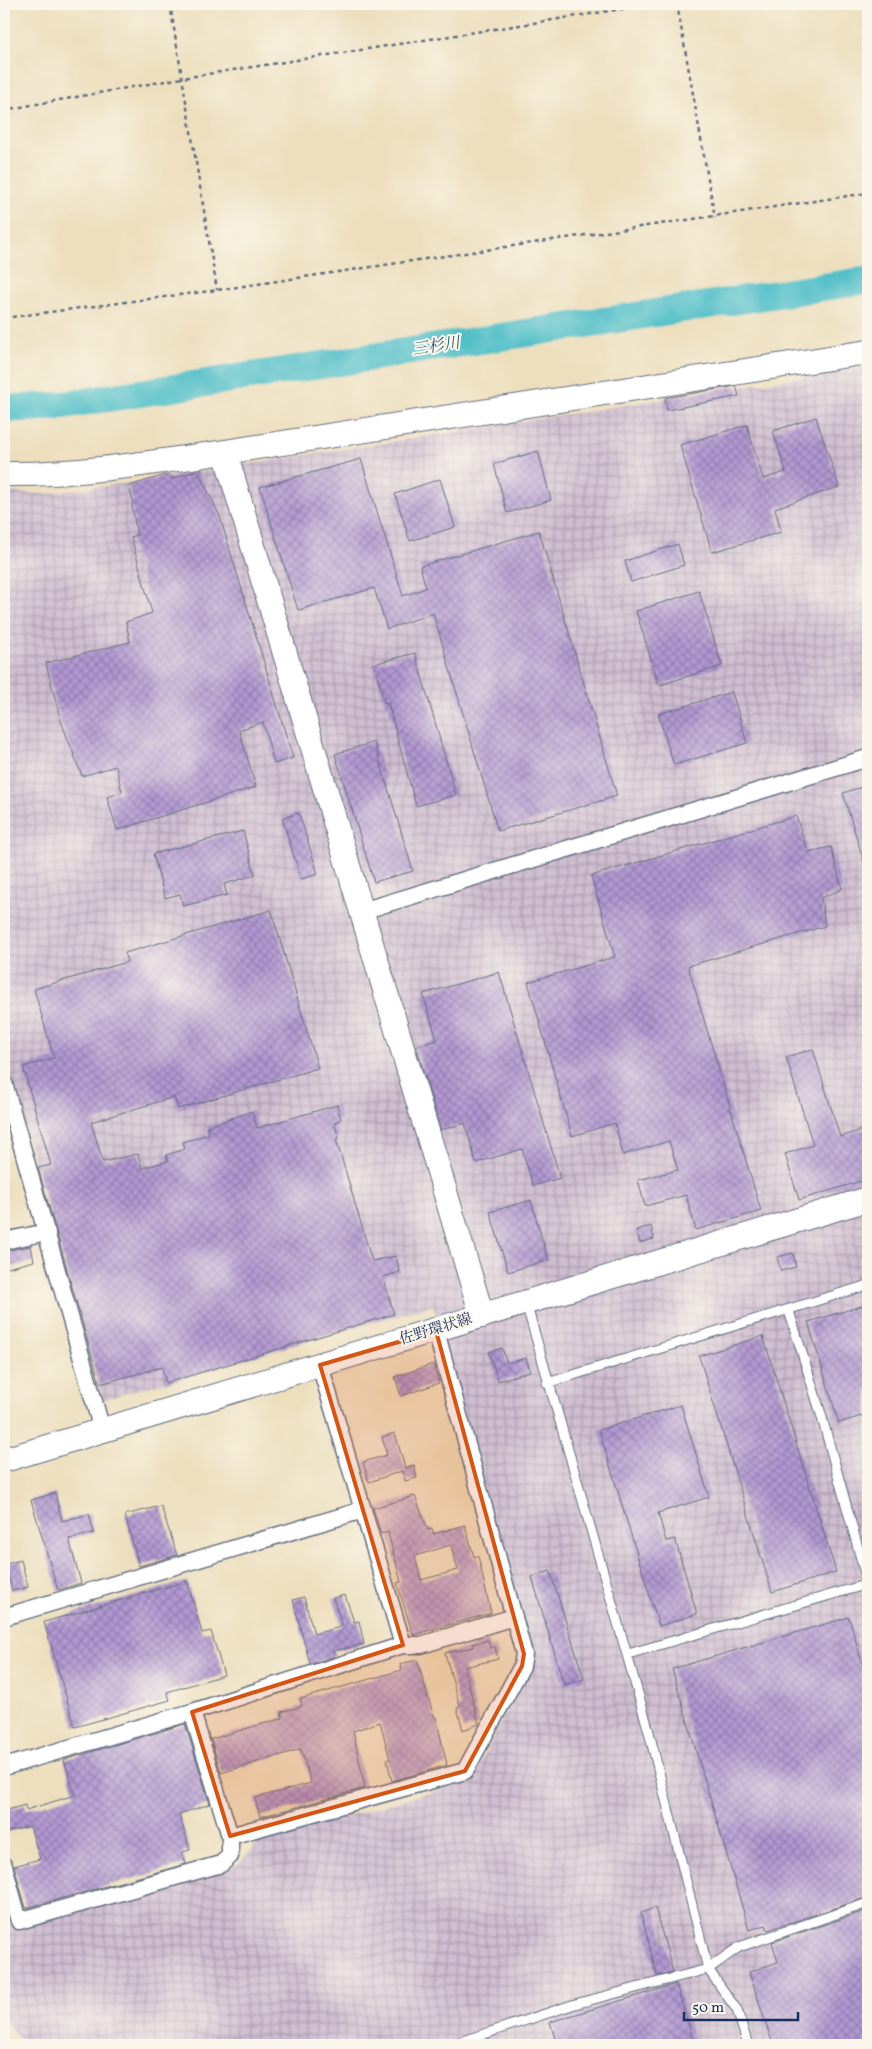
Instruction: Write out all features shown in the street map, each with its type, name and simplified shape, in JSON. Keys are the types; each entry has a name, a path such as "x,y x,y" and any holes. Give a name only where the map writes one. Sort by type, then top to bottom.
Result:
{"street":[{"path":"4,474 44,475 93,471 868,352"},
{"path":"225,452 482,1316"},
{"path":"362,911 868,758"},
{"path":"4,1083 102,1430"},
{"name":"佐野環状線","path":"4,1460 868,1199"},
{"path":"4,1241 47,1232"},
{"path":"230,1836 466,1771 522,1666 524,1654 436,1330"},
{"path":"320,1365 403,1645"},
{"path":"4,1617 363,1510"},
{"path":"4,1768 192,1712 403,1645 421,1645 514,1617"},
{"path":"4,1866 19,1921 221,1864 230,1856 230,1836 192,1712"}],"lane":[{"path":"547,1382 789,1311 868,1285"},
{"path":"526,1303 547,1382 628,1654 708,1969 737,2010 748,2045"},
{"path":"628,1654 868,1584 821,1414 789,1311"},
{"path":"452,2045 575,2004 708,1969 739,1947 868,1904"}],"path":[{"path":"170,4 217,290"},
{"path":"4,110 182,78 654,4"},
{"path":"677,4 715,218"},
{"path":"4,318 217,290 868,194"}],"highlighted area":[{"path":"436,1331 524,1654 522,1666 465,1771 230,1836 192,1712 403,1645 320,1365"}],"shaded area":[{"path":"868,367 868,2045 24,2045 4,2019 4,1927 237,1865 259,1842 472,1780 532,1660 433,1305 102,1400 4,1058 4,492 41,494 122,484"}],"building":[{"path":"736,386 739,396 667,410 665,398"},
{"path":"816,417 839,487 775,508 781,532 712,552 680,445 747,425 763,479 786,472 773,431"},
{"path":"538,451 551,500 507,513 494,464"},
{"path":"361,459 403,596 426,588 420,566 539,531 617,796 498,831 433,613 387,629 374,588 298,610 260,487"},
{"path":"197,470 219,514 293,758 274,764 263,722 239,730 256,787 117,830 107,797 122,792 116,766 82,776 61,721 46,663 130,642 126,622 152,613 131,537 137,535 132,506 133,501 129,486 165,475 171,479"},
{"path":"440,479 455,527 410,541 395,494"},
{"path":"678,544 684,565 631,582 625,561"},
{"path":"699,591 722,666 659,685 636,611"},
{"path":"415,653 456,795 416,806 388,703 385,704 374,664"},
{"path":"732,692 747,743 674,765 658,714"},
{"path":"374,742 413,871 374,882 335,754"},
{"path":"868,785 868,865 865,866 843,793"},
{"path":"299,813 318,874 301,879 282,818"},
{"path":"796,816 808,852 831,847 842,889 821,898 825,926 688,966 761,1211 696,1230 686,1195 645,1206 638,1180 678,1170 669,1141 623,1155 615,1123 572,1136 528,982 615,957 591,876"},
{"path":"243,831 255,875 224,884 227,895 183,906 180,894 165,898 153,854"},
{"path":"271,910 318,1068 178,1109 174,1097 91,1122 103,1162 138,1154 142,1168 168,1161 166,1155 185,1149 183,1142 209,1134 207,1127 252,1111 257,1128 337,1105 341,1119 334,1123 339,1138 336,1139 372,1261 396,1256 400,1272 383,1277 394,1314 166,1383 162,1367 100,1384 38,1168 51,1165 23,1067 54,1058 34,989 127,962 125,953"},
{"path":"499,972 560,1178 533,1186 522,1149 476,1163 465,1123 441,1130 416,1046 437,1040 423,994"},
{"path":"813,1049 840,1137 868,1128 868,1179 799,1200 785,1154 813,1145 786,1057"},
{"path":"531,1200 548,1260 508,1272 490,1212"},
{"path":"651,1226 654,1239 640,1243 636,1230"},
{"path":"31,1246 34,1261 4,1269 4,1251"},
{"path":"793,1253 796,1267 781,1271 777,1257"},
{"path":"868,1304 868,1414 839,1423 808,1322"},
{"path":"763,1336 836,1572 772,1592 699,1356"},
{"path":"502,1348 507,1363 526,1358 530,1371 498,1381 489,1352"},
{"path":"433,1364 439,1383 401,1396 395,1377"},
{"path":"681,1405 709,1497 658,1513 666,1541 675,1539 697,1614 659,1626 599,1430"},
{"path":"395,1433 405,1468 414,1465 417,1478 405,1481 402,1471 369,1482 363,1462 387,1455 382,1437"},
{"path":"55,1493 62,1521 89,1514 94,1533 69,1539 81,1583 58,1590 31,1500"},
{"path":"415,1496 428,1530 432,1529 434,1534 465,1525 474,1557 478,1556 491,1613 413,1635 397,1583 401,1582 388,1532 381,1534 373,1508","holes":["451,1545 458,1570 421,1580 415,1556"]},
{"path":"161,1506 177,1555 139,1566 125,1515"},
{"path":"21,1560 28,1587 12,1591 6,1564"},
{"path":"550,1571 584,1679 564,1685 532,1577"},
{"path":"187,1581 202,1633 211,1631 224,1675 167,1692 170,1700 75,1727 44,1622"},
{"path":"345,1595 354,1622 359,1621 364,1644 333,1651 335,1656 310,1664 293,1600 304,1597 314,1634 342,1625 333,1598"},
{"path":"849,1617 868,1684 868,1897 768,1930 766,1925 749,1930 672,1669"},
{"path":"488,1640 490,1648 495,1647 498,1659 464,1667 479,1724 463,1730 457,1708 460,1707 445,1653 474,1647 473,1644"},
{"path":"417,1660 434,1717 436,1717 447,1765 392,1781 387,1760 390,1759 380,1722 353,1731 365,1788 260,1817 255,1798 311,1783 301,1749 221,1773 211,1739 283,1718 281,1712 302,1706 300,1699 402,1670 400,1664"},
{"path":"185,1724 210,1804 179,1814 190,1850 182,1852 186,1864 26,1908 14,1866 40,1859 30,1826 4,1833 4,1811 25,1805 26,1810 75,1795 64,1760"},
{"path":"655,1908 673,1972 657,1976 641,1913"},
{"path":"868,1910 868,2045 773,2045 749,1972 778,1962 772,1942"},
{"path":"676,1984 695,2045 557,2045 550,2022"}],"waterway":[{"name":"三杉川","path":"4,409 57,406 868,280"}]}
